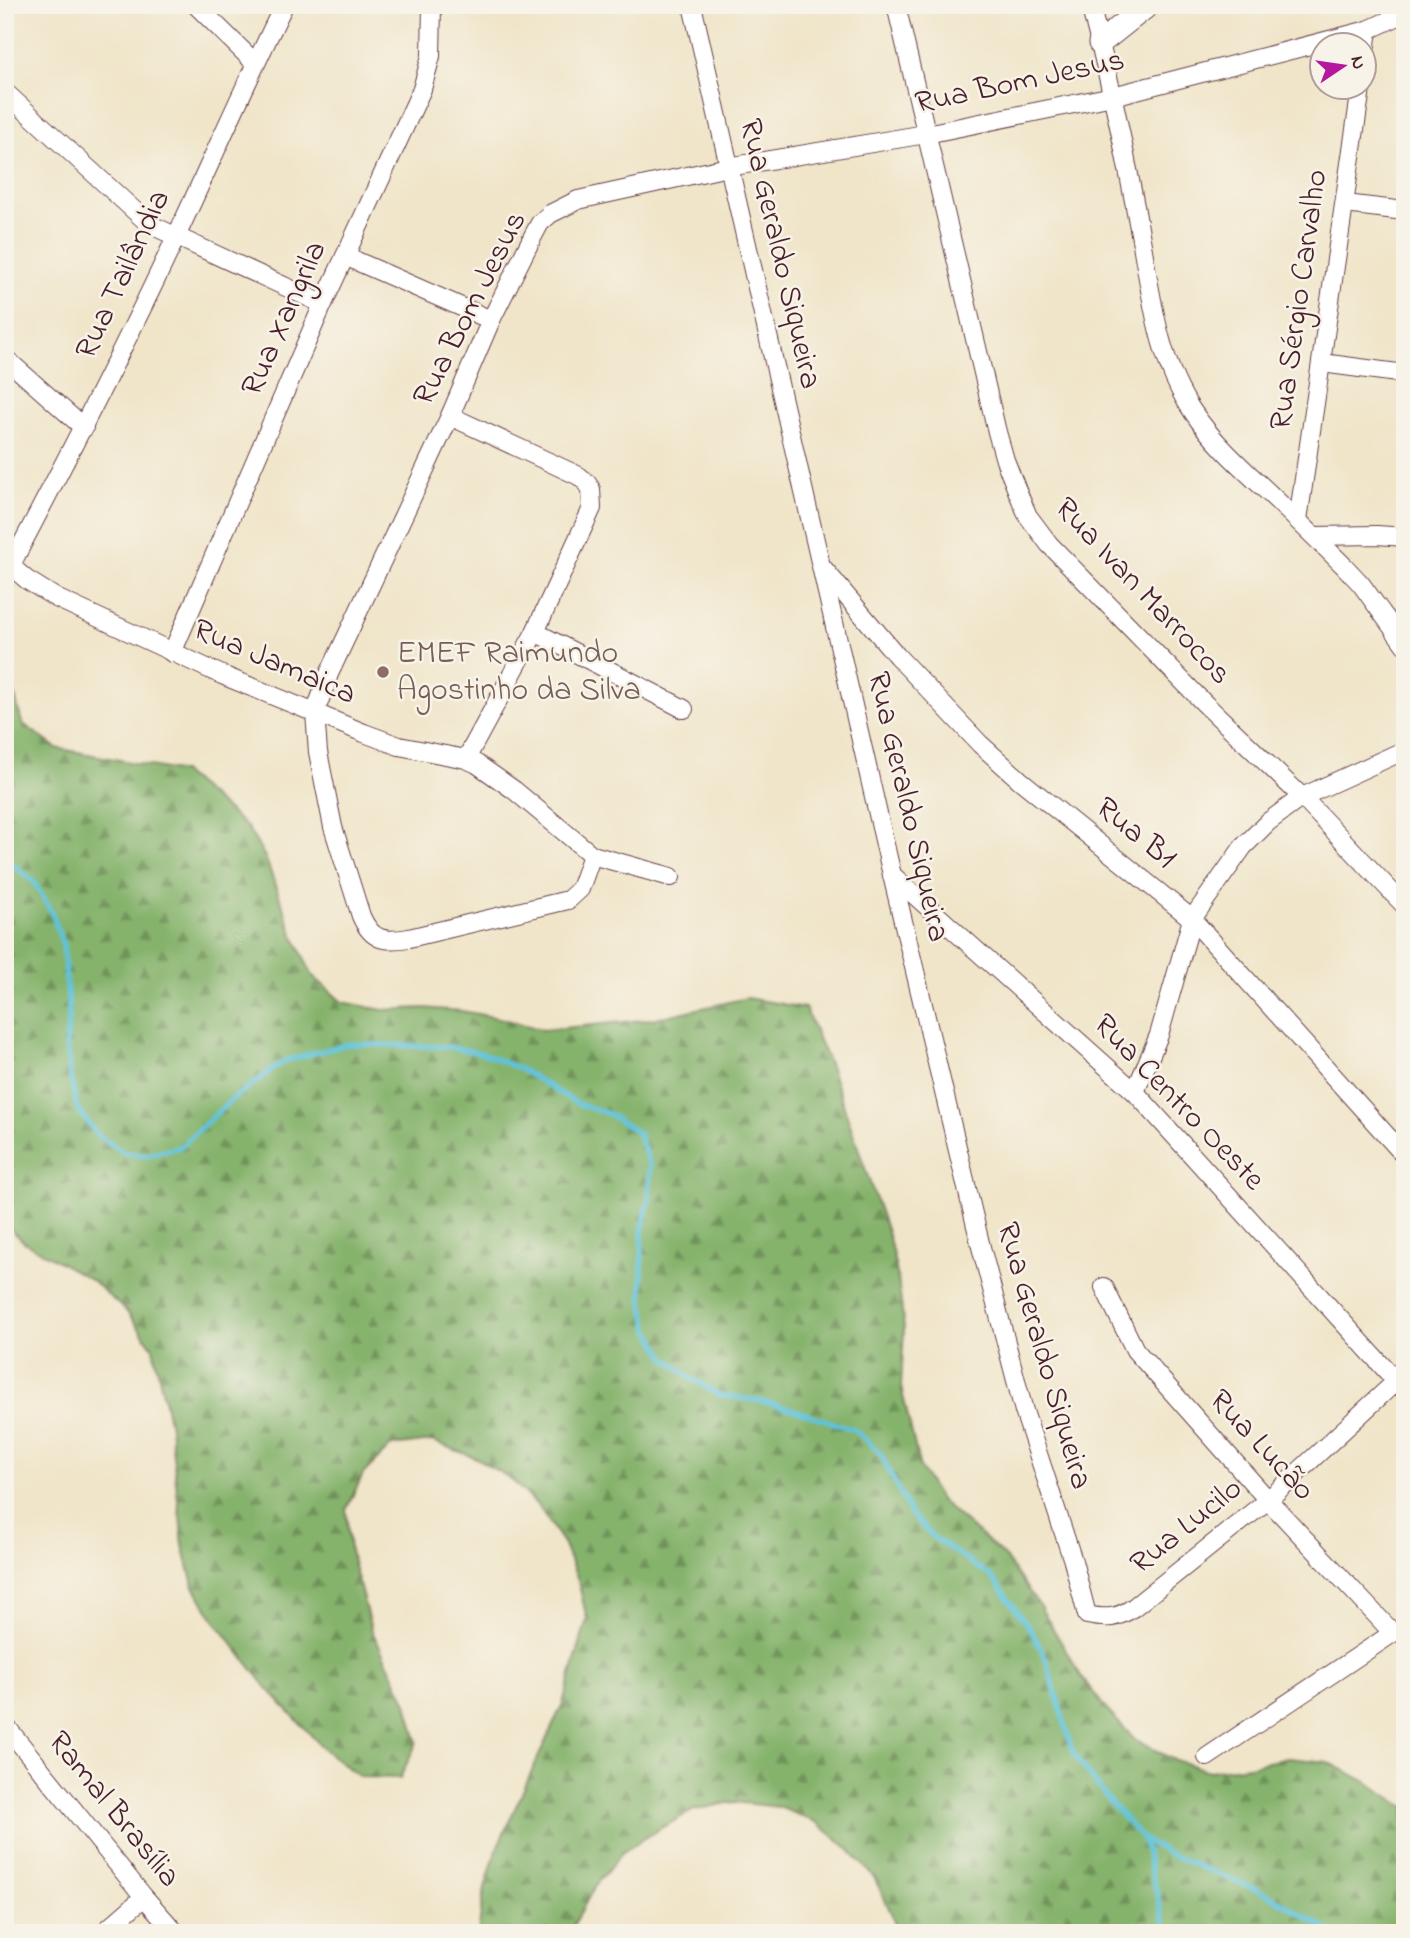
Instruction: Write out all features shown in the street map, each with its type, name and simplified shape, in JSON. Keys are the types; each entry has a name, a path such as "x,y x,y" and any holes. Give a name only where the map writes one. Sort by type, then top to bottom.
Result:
{"street":[{"path":"196,5 255,63"},
{"name":"Rua Tailândia","path":"8,563 84,428 284,5"},
{"name":"Rua Xangrila","path":"172,653 323,304 422,89 431,56 432,5"},
{"name":"Rua Geraldo Siqueira","path":"692,5 891,875 977,1234 1024,1411 1073,1562 1087,1615"},
{"name":"Rua Ivan Marrocos","path":"896,5 997,432 1005,460 1028,516 1049,544 1084,581 1203,702 1302,797 1405,906"},
{"path":"1090,5 1113,96 1151,299 1163,348 1176,382 1192,410 1220,448 1298,520 1361,584 1405,645"},
{"path":"1100,43 1149,5"},
{"name":"Rua Bom Jesus","path":"592,855 580,889 568,900 409,937 391,940 375,936 361,916 333,827 324,789 314,713 491,320 540,223 560,207 578,200 728,167 926,134 1113,96 1368,30 1405,13"},
{"path":"5,92 149,224 323,304"},
{"name":"Rua Sérgio Carvalho","path":"1298,520 1359,102"},
{"path":"1345,204 1405,211"},
{"path":"345,256 491,320"},
{"path":"5,358 84,428"},
{"path":"1322,363 1405,374"},
{"path":"450,416 579,476 591,489 593,501 535,632 466,759"},
{"path":"1315,537 1405,537"},
{"name":"Rua Jamaica","path":"8,563 27,580 56,598 172,653 281,700 399,746 466,759 490,772 514,790 592,855 671,877"},
{"name":"Rua B1","path":"820,565 897,656 980,744 1020,780 1192,919 1405,1156"},
{"path":"535,632 684,709"},
{"path":"1135,1092 1159,1035 1192,919 1243,847 1268,822 1302,797 1405,750"},
{"name":"Rua Centro Oeste","path":"891,875 1135,1092 1402,1381"},
{"name":"Rua Lucão","path":"1104,1287 1135,1350 1268,1500 1399,1633"},
{"name":"Rua Lucilo","path":"1087,1615 1105,1619 1131,1610 1268,1500 1402,1381"},
{"path":"1207,1758 1399,1633"},
{"name":"Ramal Brasília","path":"5,1725 176,1933"},
{"path":"103,1933 144,1897"}],"green space":[{"path":"5,659 22,723 56,748 182,772 247,827 265,857 293,934 312,975 342,1002 383,1010 423,1008 462,1011 543,1030 653,1019 747,998 805,1008 830,1066 889,1238 898,1278 904,1328 901,1387 920,1468 941,1501 1003,1555 1039,1605 1081,1676 1106,1709 1134,1739 1172,1759 1209,1771 1288,1758 1328,1762 1365,1781 1405,1807 1405,1933 897,1933 891,1912 874,1877 847,1847 816,1822 779,1807 733,1802 694,1810 623,1852 595,1886 569,1933 478,1933 485,1888 497,1848 563,1703 587,1619 578,1580 563,1543 539,1507 511,1479 476,1458 432,1441 391,1446 363,1474 346,1510 350,1551 371,1629 407,1703 417,1742 400,1778 360,1777 326,1751 268,1689 215,1621 193,1585 183,1545 170,1427 153,1348 128,1313 93,1281 24,1242 5,1224"}],"waterway":[{"path":"5,858 34,882 52,913 63,945 69,1011 66,1044 77,1108 97,1135 125,1153 148,1155 180,1147 230,1101 284,1061 348,1044 451,1047 485,1054 520,1069 578,1104 609,1114 638,1133 650,1165 649,1199 642,1231 642,1298 649,1329 665,1357 692,1379 719,1395 792,1409 855,1430 880,1453 910,1513 934,1538 992,1577 1031,1630 1046,1659 1073,1753 1113,1806 1143,1839 1173,1856 1267,1894 1333,1933"},
{"path":"1143,1839 1167,1933"}],"place":[{"name":"EMEF Raimundo Agostinho da Silva","path":"383,672"}]}
